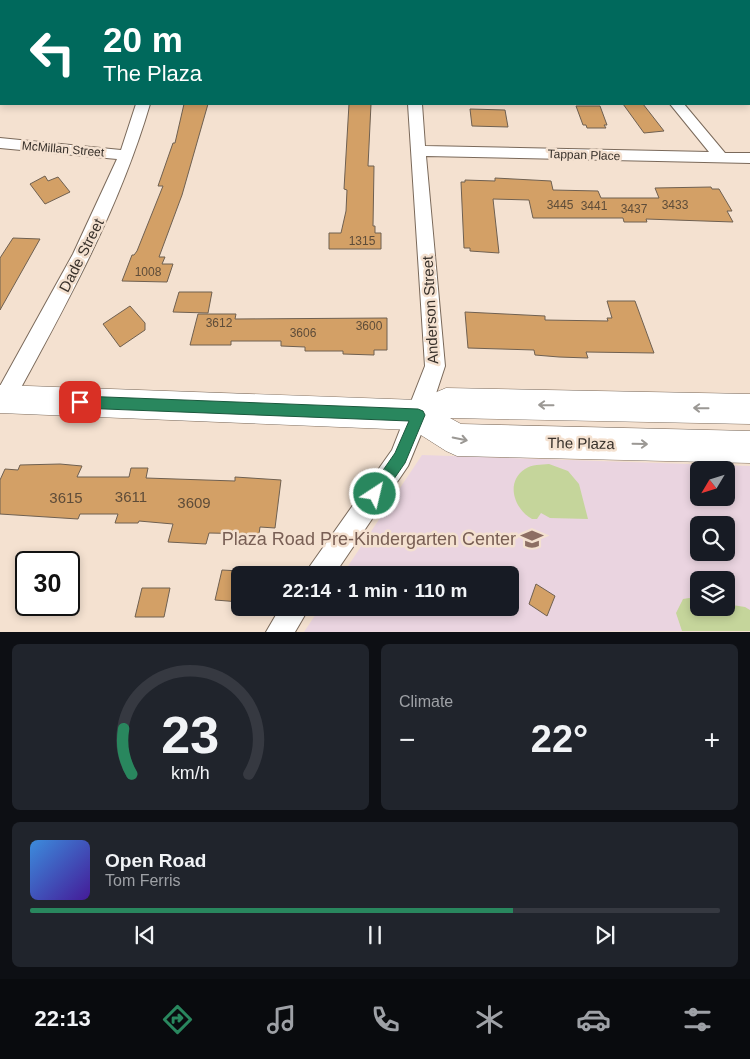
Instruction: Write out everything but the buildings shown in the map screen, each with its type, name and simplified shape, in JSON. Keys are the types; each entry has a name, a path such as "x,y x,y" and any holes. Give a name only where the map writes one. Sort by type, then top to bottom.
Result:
{"main road":[{"path":"2,399 418,415 446,403 750,409"},
{"name":"The Plaza","path":"418,415 457,440 750,447"}],"street":[{"name":"Dade Street","path":"2,399 39,338 109,198 143,105"},
{"name":"Anderson Street","path":"325,566 400,458 418,415 435,366 415,105"},
{"path":"678,105 721,157"},
{"name":"McMillan Street","path":"0,143 126,155"},
{"name":"Tappan Place","path":"419,151 750,158"},
{"path":"280,632 291,616"}],"shaded area":[{"name":"Plaza Road Pre-Kindergarten Center","path":"422,455 690,464 690,506 735,506 735,465 750,466 750,631 304,632 315,616 519,616 519,566 348,566"}],"green space":[{"path":"549,464 568,471 579,484 588,519 550,518 541,513 537,519 532,519 520,509 514,495 515,481 519,474 531,466"},
{"path":"690,598 690,616 735,616 735,605 745,607 750,610 750,631 682,631 676,613 683,599"}],"place":[{"name":"Plaza Road Pre-Kindergarten Center","path":"532,539"}],"route":[{"path":"80,402 418,415 400,458 375,494"}]}
